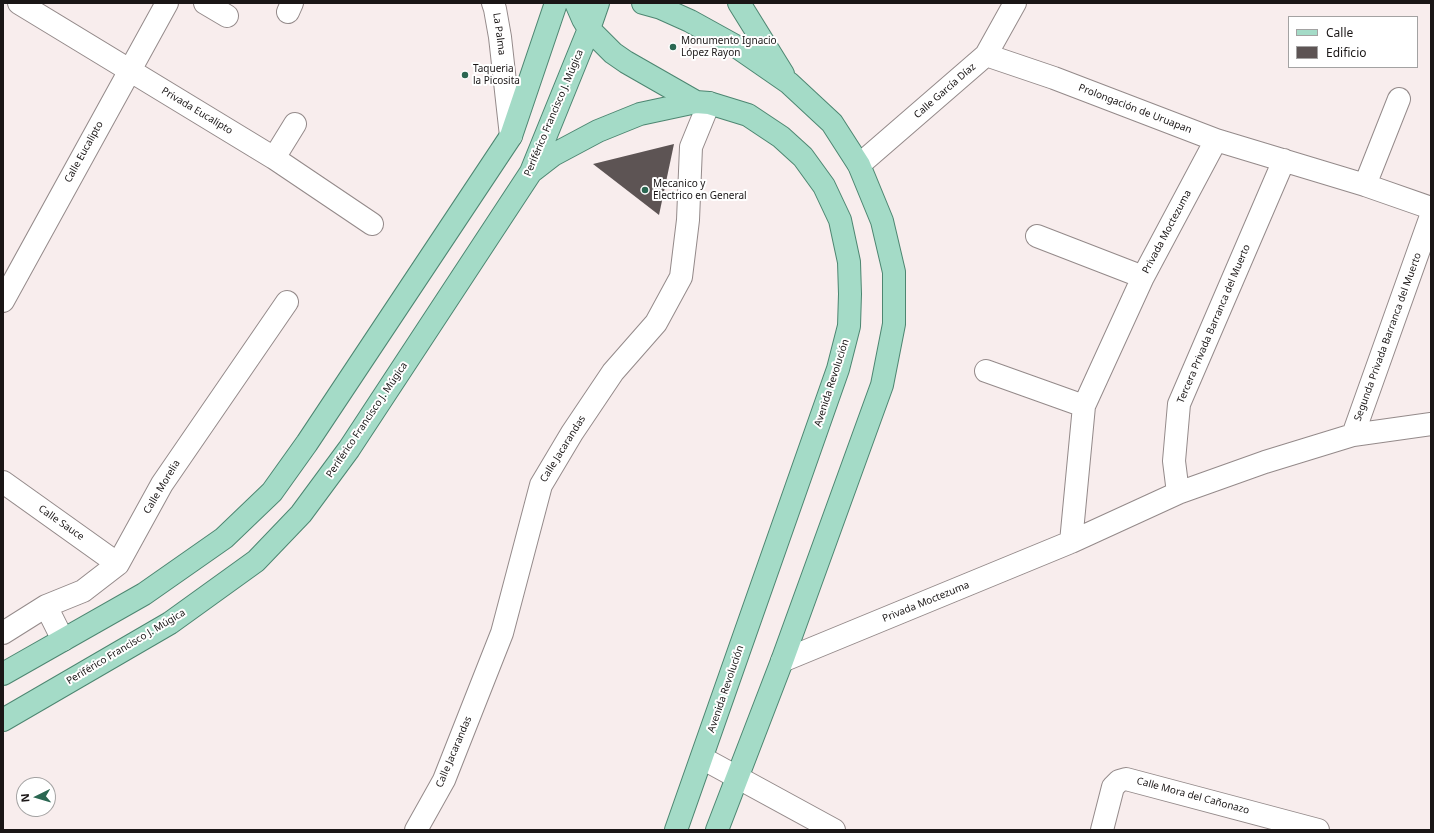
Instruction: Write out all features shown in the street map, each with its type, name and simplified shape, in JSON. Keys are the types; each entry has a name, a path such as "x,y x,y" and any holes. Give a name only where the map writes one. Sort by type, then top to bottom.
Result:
{"main road":[{"name":"Avenida Revolución","path":"511,136 546,31 577,3 583,19 589,29 613,53 626,62 702,103 748,115 781,137 803,157 824,186 840,220 849,262 850,294 849,326 838,369 676,830"},
{"path":"643,3 661,8 690,21 738,47 789,83 832,124 859,165 882,221 894,272 894,324 882,385 782,661 736,777 717,830"},
{"path":"739,3 789,83"},
{"name":"Periférico Francisco J. Múgica","path":"3,720 170,623 256,561 301,514 349,449 531,172 589,29"},
{"path":"531,172 553,155 605,128 640,114 702,103"},
{"path":"3,674 144,594 218,542 272,492 307,443 511,136"}],"street":[{"name":"Privada Eucalipto","path":"19,3 274,158 372,224"},
{"name":"Calle Eucalipto","path":"3,301 167,3"},
{"path":"205,3 227,16"},
{"name":"La Palma","path":"493,3 496,9 500,37 511,136"},
{"name":"Calle García Díaz","path":"859,165 986,55 1015,3"},
{"name":"Prolongación de Uruapan","path":"986,55 1054,78 1216,140"},
{"path":"1365,185 1399,98"},
{"name":"Calle Jacarandas","path":"416,830 444,780 502,634 541,485 572,433 613,372 656,323 681,277 688,220 691,147 702,103"},
{"path":"274,158 296,124"},
{"path":"1216,140 1365,185 1431,208"},
{"name":"Privada Moctezuma","path":"1071,542 1084,406 1143,277 1216,140"},
{"name":"Tercera Privada Barranca del Muerto","path":"1178,493 1174,461 1179,404 1284,160"},
{"name":"Segunda Privada Barranca del Muerto","path":"1353,434 1431,216"},
{"path":"1037,236 1143,277"},
{"name":"Calle Morelia","path":"3,633 46,606 82,591 118,564 162,484 287,302"},
{"path":"986,370 1084,406"},
{"name":"Privada Moctezuma","path":"782,661 1071,542 1178,493 1265,462 1353,434 1431,424"},
{"name":"Calle Sauce","path":"3,482 118,564"},
{"path":"46,606 63,640"},
{"path":"702,758 834,830"},
{"name":"Calle Mora del Cañonazo","path":"1102,830 1113,787 1119,781 1126,779 1318,830"}],"building":[{"name":"Mecanico y Electrico en General","path":"674,144 659,215 593,164"}],"place":[{"name":"Monumento Ignacio López Rayon","path":"673,47"},
{"name":"Taqueria la Picosita","path":"465,75"},
{"name":"Mecanico y Electrico en General","path":"645,190"}]}
